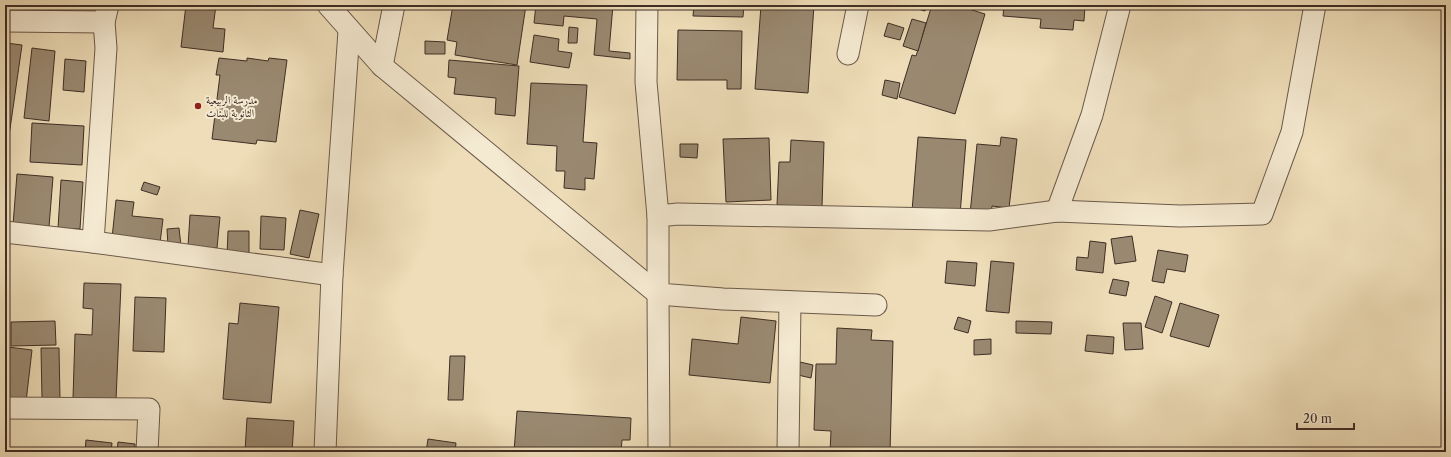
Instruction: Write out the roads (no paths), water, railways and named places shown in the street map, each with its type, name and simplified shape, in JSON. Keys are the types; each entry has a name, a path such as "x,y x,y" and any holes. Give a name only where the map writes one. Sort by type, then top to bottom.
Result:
{"street":[{"path":"382,66 394,5"},
{"path":"647,5 646,82 658,216 659,452"},
{"path":"848,54 858,5"},
{"path":"1057,211 1092,115 1120,5"},
{"path":"658,216 678,214 989,220 1057,211 1180,216 1262,214 1292,132 1316,5"},
{"path":"5,21 106,14 106,48 93,242"},
{"path":"340,15 382,66 658,294 790,302 876,305"},
{"path":"325,452 340,15"},
{"path":"5,232 93,242 332,275"},
{"path":"788,452 790,302"},
{"path":"5,408 149,409 147,452"}],"place":[{"name":"مدرسة الربيعية الثانوية للبنات","path":"198,106"}]}
